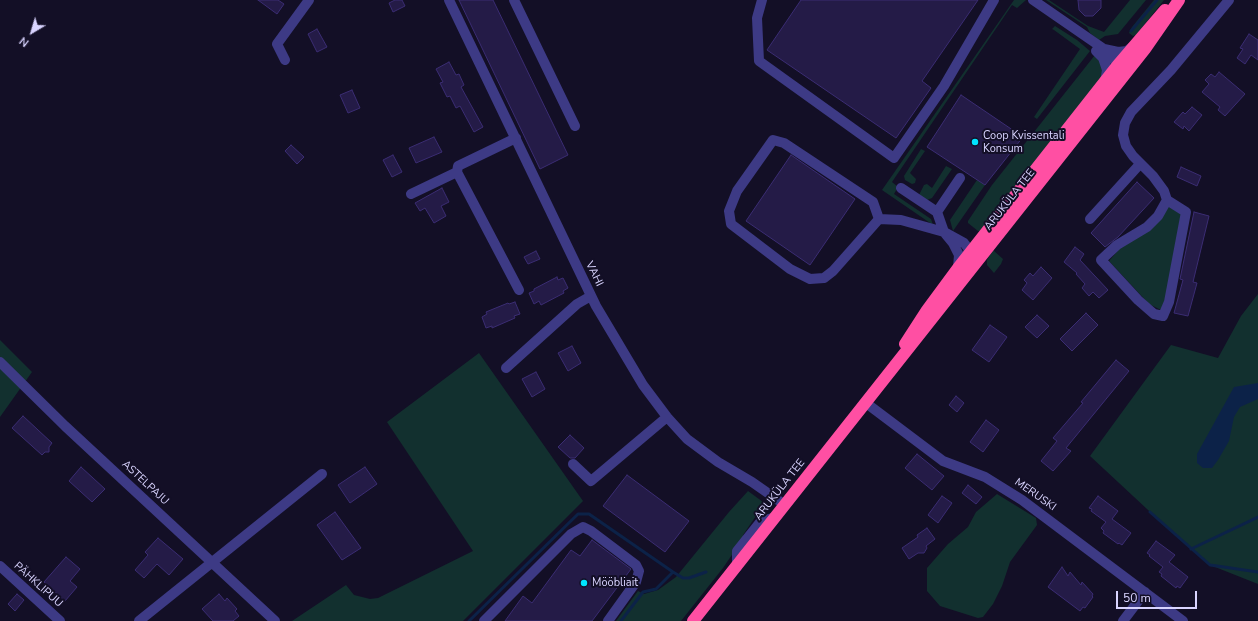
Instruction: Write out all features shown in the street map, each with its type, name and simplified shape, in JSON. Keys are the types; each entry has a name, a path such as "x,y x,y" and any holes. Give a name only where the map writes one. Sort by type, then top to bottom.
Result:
{"highway":[{"name":"ARUKÜLA TEE","path":"693,621 955,292 984,245 1105,82 1117,63 1173,0"},
{"name":"ARUKÜLA TEE","path":"888,375 899,353 927,310 958,268 967,249 984,245 1136,61 1179,0"}],"street":[{"path":"285,60 277,44 309,0"},
{"name":"VAHI","path":"449,0 591,296 643,384 667,417 687,439 718,462 752,482 785,505"},
{"path":"514,0 575,126"},
{"path":"762,0 757,18 759,61 894,158 944,86 994,0"},
{"path":"1033,0 1104,49 1117,63 1119,70 1117,76 1108,88 1100,106"},
{"path":"1167,200 1158,216 1147,227 1117,245 1101,260 1138,300 1154,314 1163,316 1169,302 1186,212 1167,200 1164,191 1153,176 1140,164 1126,146 1123,135 1125,123 1131,112 1171,70 1229,0"},
{"path":"1063,22 1104,58 1107,70 1105,82"},
{"path":"1088,43 1117,63 1130,64 1136,61"},
{"path":"1104,49 1118,52 1127,51 1132,47"},
{"path":"516,138 458,166 457,172 519,290"},
{"path":"773,140 784,143 873,202 879,219 833,271 824,278 810,279 790,269 731,224 729,211 737,192 773,140"},
{"path":"1090,219 1140,164"},
{"path":"411,194 457,172"},
{"path":"937,212 960,178"},
{"path":"901,188 937,212 944,232 953,243 959,255 958,268"},
{"path":"879,219 901,220 944,232 967,249 969,263 955,292"},
{"path":"953,243 967,249"},
{"path":"506,368 577,304 591,296"},
{"name":"ASTELPAJU","path":"0,362 64,426 275,621"},
{"name":"MERUSKI","path":"866,403 943,461 985,477 1022,500 1183,621"},
{"path":"573,464 591,481 667,417"},
{"path":"139,621 322,474"},
{"path":"484,621 572,534 583,527 591,531 636,565 639,571 636,582 608,621"},
{"name":"PÄHKLIPUU","path":"0,566 60,621"},
{"path":"1123,621 1145,592"}],"green space":[{"path":"1014,0 1026,0 1017,8 1012,5 892,182 898,187 894,194 931,219 933,225 882,190"},
{"path":"1046,0 1049,0 1088,26 1104,32 1130,0 1146,0 1118,34 1105,36 1099,40 1090,33 1087,27"},
{"path":"1154,0 1164,0 1136,35 1133,36 1129,33 1132,27"},
{"path":"1055,26 1077,40 1090,51 1037,119 1034,117 1080,49 1052,29"},
{"path":"1095,55 1101,63 1103,75 981,231 978,231 968,223 968,221 992,185"},
{"path":"921,149 925,151 910,173 916,179 915,183 912,184 905,180 904,176"},
{"path":"946,166 952,169 932,198 927,200 919,195 924,185 927,184 932,188"},
{"path":"977,180 985,185 953,231 950,220"},
{"path":"1168,203 1183,209 1165,309 1161,310 1149,304 1109,261 1122,246"},
{"path":"993,250 1003,259 994,273 987,265 987,260"},
{"path":"1258,294 1258,584 1210,565 1176,536 1090,456 1171,345 1218,358 1241,316"},
{"path":"0,340 32,372 0,417"},
{"path":"479,353 583,501 463,621 292,621 346,585 354,595 370,599 378,598 473,551 387,422"},
{"path":"748,491 763,502 762,507 723,568 681,621 616,621 638,591 644,594 658,590 676,577"},
{"path":"997,494 1036,518 1037,525 1010,562 1002,586 993,604 983,617 978,618 940,606 927,591 927,568 948,544 968,527 976,512"}],"water":[{"path":"1258,383 1258,399 1240,407 1234,417 1229,441 1218,460 1212,468 1203,468 1197,463 1197,454 1234,387"}],"building":[{"path":"258,0 278,0 284,4 277,14"},
{"path":"395,0 402,0 405,6 393,12 389,3"},
{"path":"459,0 493,0 568,155 540,169"},
{"path":"801,0 978,0 922,81 931,88 896,138 767,50"},
{"path":"1078,0 1101,0 1101,8 1093,16 1085,16 1079,10"},
{"path":"317,29 327,47 317,52 308,34"},
{"path":"1249,34 1258,40 1258,60 1251,55 1245,64 1237,58 1243,49 1240,48"},
{"path":"449,62 456,75 459,74 464,85 461,87 483,127 474,132 460,106 456,108 450,96 447,97 440,83 443,82 436,69"},
{"path":"1219,72 1245,94 1225,116 1218,110 1220,107 1202,92 1209,84 1205,80 1211,74 1215,77"},
{"path":"352,90 360,108 348,113 340,95"},
{"name":"Coop Kvissentali Konsum","path":"961,95 1023,137 985,185 927,147"},
{"path":"1192,107 1202,115 1189,131 1184,126 1183,129 1174,122 1183,112 1185,114"},
{"path":"434,137 442,152 416,163 409,148"},
{"path":"291,145 304,157 297,164 285,151"},
{"path":"393,155 402,172 392,177 383,160"},
{"path":"791,155 855,199 810,265 746,221"},
{"path":"1181,167 1201,176 1197,186 1177,177"},
{"path":"1137,182 1154,198 1118,237 1105,247 1091,233"},
{"path":"442,188 449,202 441,206 446,216 434,223 425,208 420,211 415,203"},
{"path":"1194,212 1209,216 1193,282 1197,283 1188,316 1174,313 1183,280 1180,279"},
{"path":"1075,247 1084,254 1080,260 1108,290 1099,298 1093,292 1089,296 1082,288 1085,284 1076,274 1077,273 1064,262"},
{"path":"536,251 540,259 528,264 524,257"},
{"path":"1041,267 1052,278 1033,300 1022,290 1027,283 1024,280 1030,273 1033,276"},
{"path":"557,277 558,280 563,278 568,288 563,291 564,293 541,305 539,301 534,304 529,293"},
{"path":"515,302 520,314 514,316 515,318 492,328 492,326 486,328 482,317 487,314 486,312 508,303"},
{"path":"1086,313 1098,325 1072,351 1060,339"},
{"path":"1037,315 1049,326 1037,338 1025,327"},
{"path":"990,325 1007,337 989,362 972,350"},
{"path":"572,346 581,363 568,371 558,353"},
{"path":"1116,360 1129,371 1066,448 1071,451 1053,471 1041,461 1057,441 1053,438 1083,403 1081,402"},
{"path":"536,372 545,389 532,397 522,379"},
{"path":"956,396 964,403 957,412 949,405"},
{"path":"23,416 52,443 49,447 49,452 45,452 42,455 12,428"},
{"path":"986,420 999,430 983,452 970,442"},
{"path":"570,435 584,448 575,458 570,458 558,447"},
{"path":"917,454 944,476 932,490 905,468"},
{"path":"81,467 105,489 92,502 69,481"},
{"path":"365,467 377,484 350,503 338,485"},
{"path":"627,475 689,521 665,552 603,506"},
{"path":"968,485 982,497 976,504 962,493"},
{"path":"942,496 952,503 938,523 928,515"},
{"path":"1098,496 1118,511 1112,519 1131,533 1122,545 1119,543 1118,544 1103,533 1104,531 1101,528 1106,522 1089,508"},
{"path":"335,512 361,548 342,560 317,525"},
{"path":"927,528 935,539 926,546 927,548 924,553 918,553 909,559 902,548 918,537 917,535"},
{"path":"158,538 183,559 169,575 157,564 144,578 135,570 148,555 145,552"},
{"name":"Mööbliait","path":"592,540 631,569 592,621 505,621 523,596 532,603 571,550 580,556"},
{"path":"1156,541 1175,555 1169,562 1188,577 1180,588 1177,586 1176,588 1161,576 1162,574 1159,572 1163,567 1147,553"},
{"path":"66,557 80,569 70,581 77,587 65,601 44,582"},
{"path":"1062,567 1068,576 1070,572 1081,585 1082,582 1093,594 1093,597 1085,608 1083,607 1080,611 1048,587"},
{"path":"17,594 24,600 15,611 8,604"},
{"path":"219,594 225,601 227,598 237,609 235,611 239,616 233,621 213,621 202,609"}],"waterway":[{"path":"1131,31 1157,0"},
{"path":"1150,512 1210,565 1258,572"},
{"path":"469,621 578,514 589,514 683,578 689,578 706,572"},
{"path":"1191,549 1258,517"},
{"path":"621,621 643,592 656,589 673,572"}],"place":[{"name":"Coop Kvissentali Konsum","path":"975,142"},
{"name":"Mööbliait","path":"584,583"}]}
